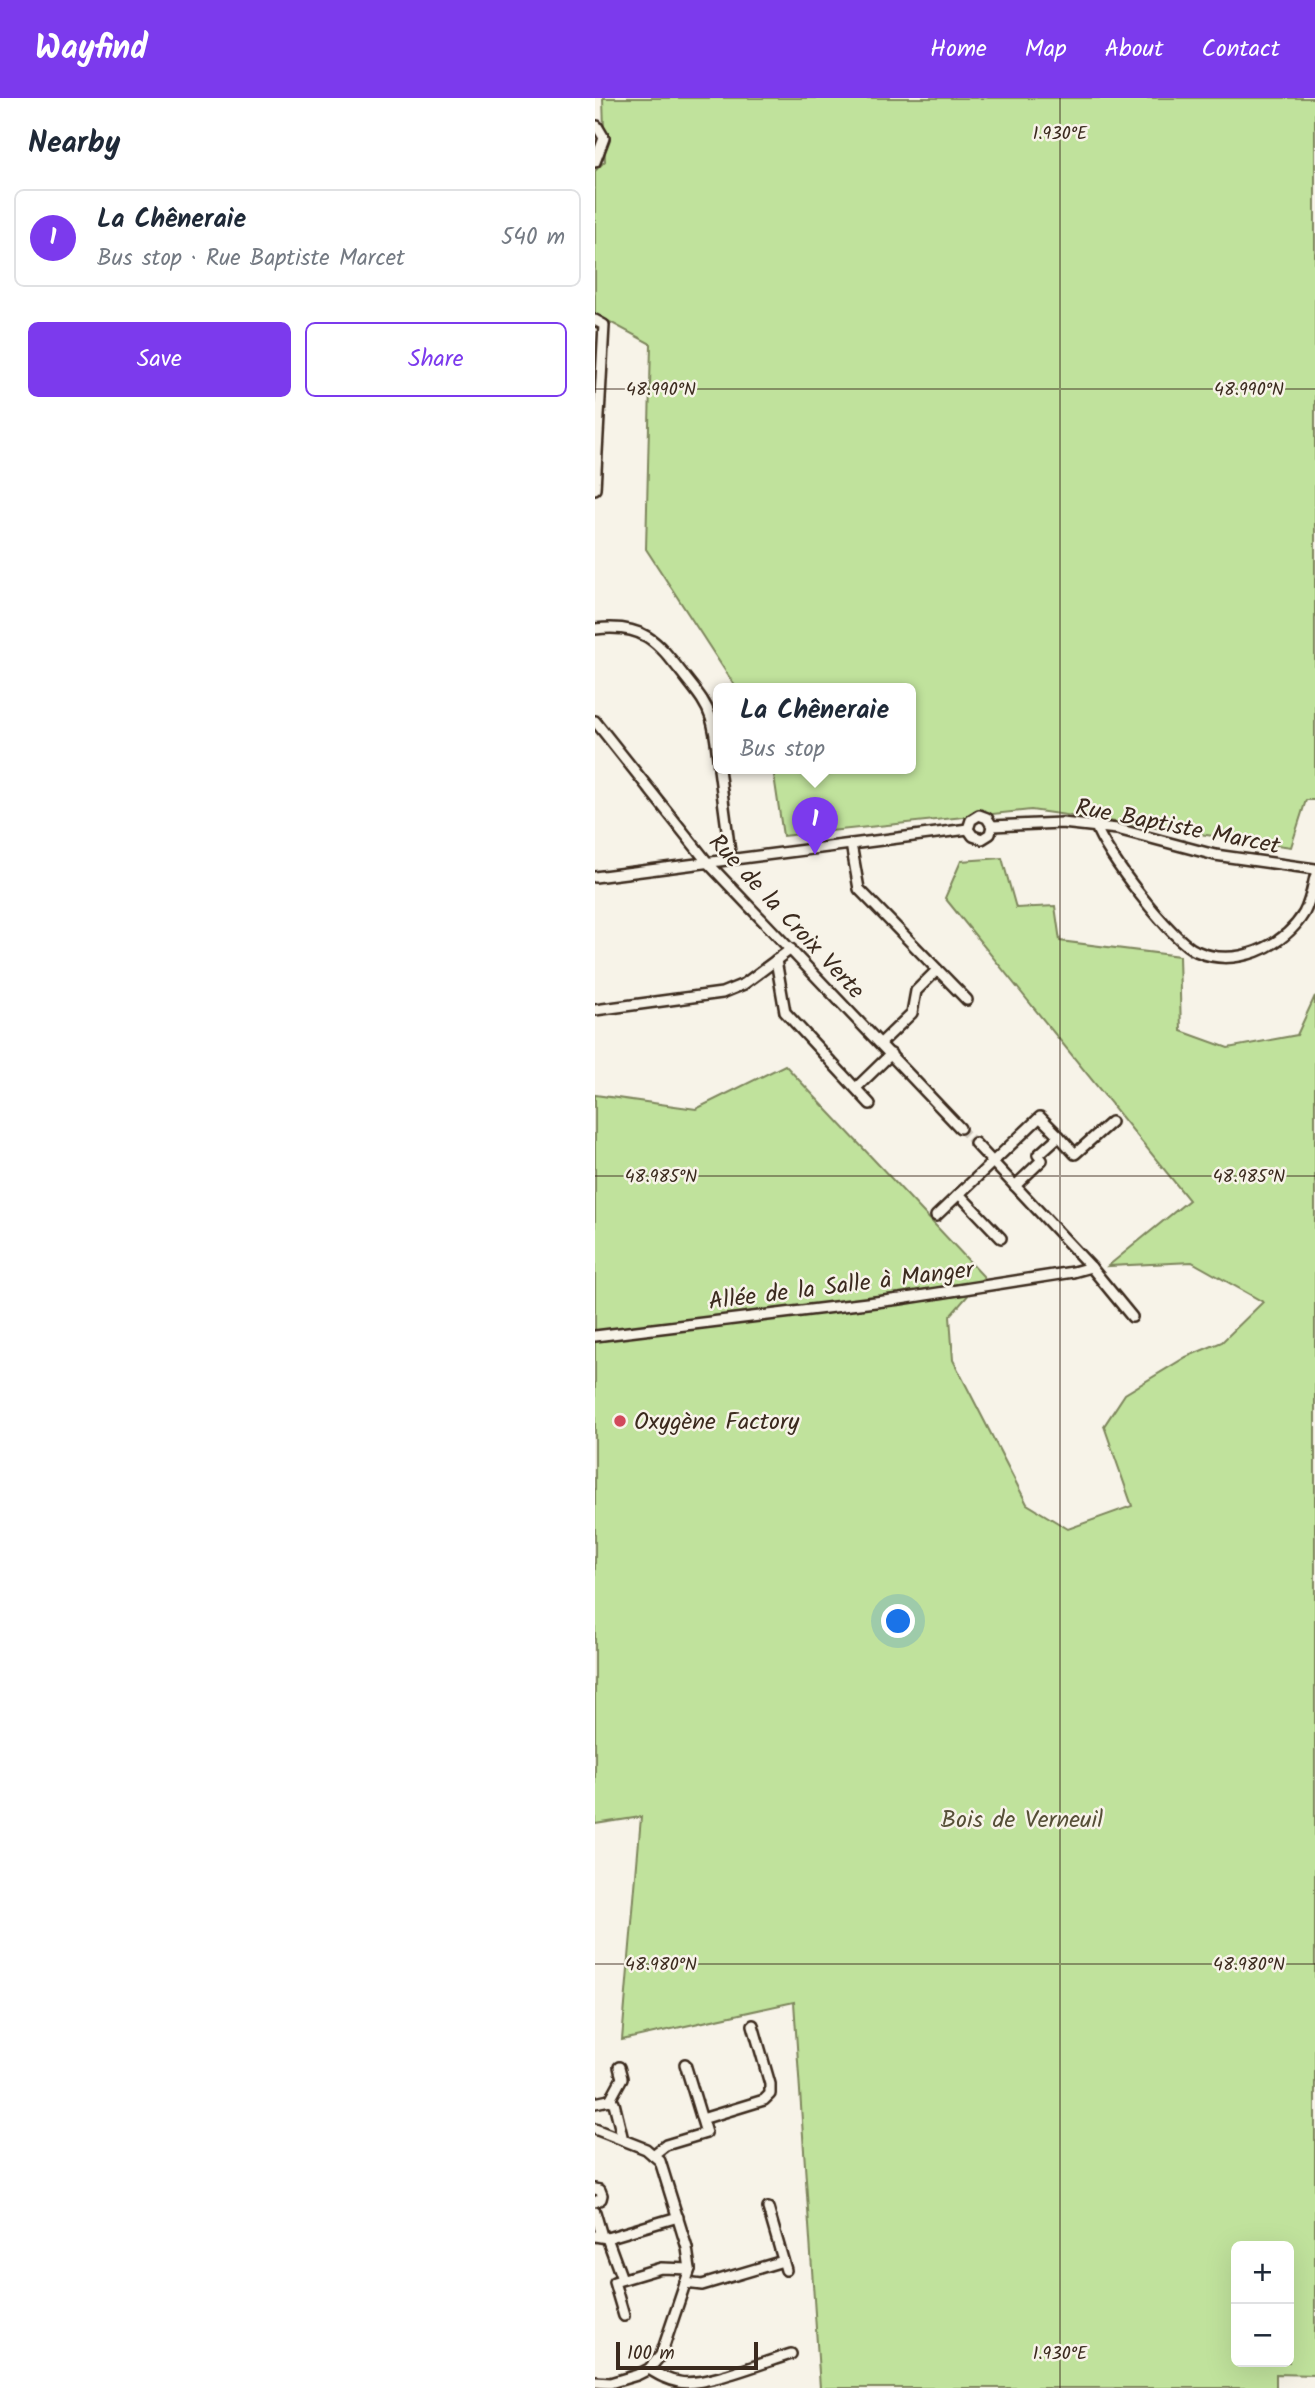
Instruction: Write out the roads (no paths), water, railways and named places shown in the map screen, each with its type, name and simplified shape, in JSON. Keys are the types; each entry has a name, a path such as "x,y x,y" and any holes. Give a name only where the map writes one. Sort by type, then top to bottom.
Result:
{"street":[{"path":"595,126 604,138 595,162"},
{"path":"595,489 599,323"},
{"path":"595,629 616,626 635,630 652,638 704,701 713,726"},
{"name":"Rue de la Croix Verte","path":"595,721 708,863 960,1128"},
{"path":"720,774 731,860"},
{"name":"Rue Baptiste Marcet","path":"968,829 971,820 979,815 987,818 992,826"},
{"name":"Rue Baptiste Marcet","path":"992,826 1062,823 1096,826 1118,829 1215,855 1315,869"},
{"name":"Rue Baptiste Marcet","path":"968,829 973,836 982,839 989,834 992,826"},
{"path":"1096,826 1104,843 1177,938 1194,950 1212,957 1259,951 1285,936 1310,901 1315,877"},
{"name":"Rue Baptiste Marcet","path":"595,877 968,829"},
{"path":"851,844 859,889 967,1000"},
{"path":"595,1010 722,993 744,984 790,949"},
{"path":"776,960 785,1012 870,1104"},
{"path":"881,1043 912,1013 916,991 937,970"},
{"path":"856,1088 891,1054"},
{"path":"936,1216 1040,1117 1075,1154 1111,1122"},
{"path":"1015,1186 1042,1160 1038,1155 1059,1136"},
{"path":"975,1143 1091,1267 1132,1317"},
{"path":"959,1194 1001,1238"},
{"name":"Allée de la Salle à Manger","path":"595,1336 899,1299 1091,1267"},
{"path":"702,2119 764,2100 770,2094 770,2084 753,2025"},
{"path":"653,2155 666,2145 706,2133 685,2064"},
{"path":"610,2101 622,2078 619,2067"},
{"path":"595,2103 610,2101"},
{"path":"610,2101 617,2109 623,2140"},
{"path":"595,2129 646,2149 660,2161 687,2248 690,2269 661,2355 649,2369 638,2375 611,2382 595,2382"},
{"path":"595,2189 602,2194 601,2199 595,2202"},
{"path":"685,2283 702,2286 784,2265 768,2208"},
{"path":"595,2212 601,2237 622,2279"},
{"path":"601,2237 678,2217"},
{"path":"624,2316 614,2282 661,2268 690,2269"},
{"path":"649,2369 664,2378 682,2383 703,2381 791,2354"}],"tunnel":[{"path":"960,1128 975,1143"}],"place":[{"name":"La Chêneraie","path":"815,855"},
{"name":"Oxygène Factory","path":"620,1421"}],"park label":[{"name":"Bois de Verneuil","path":"1022,1819"}]}
